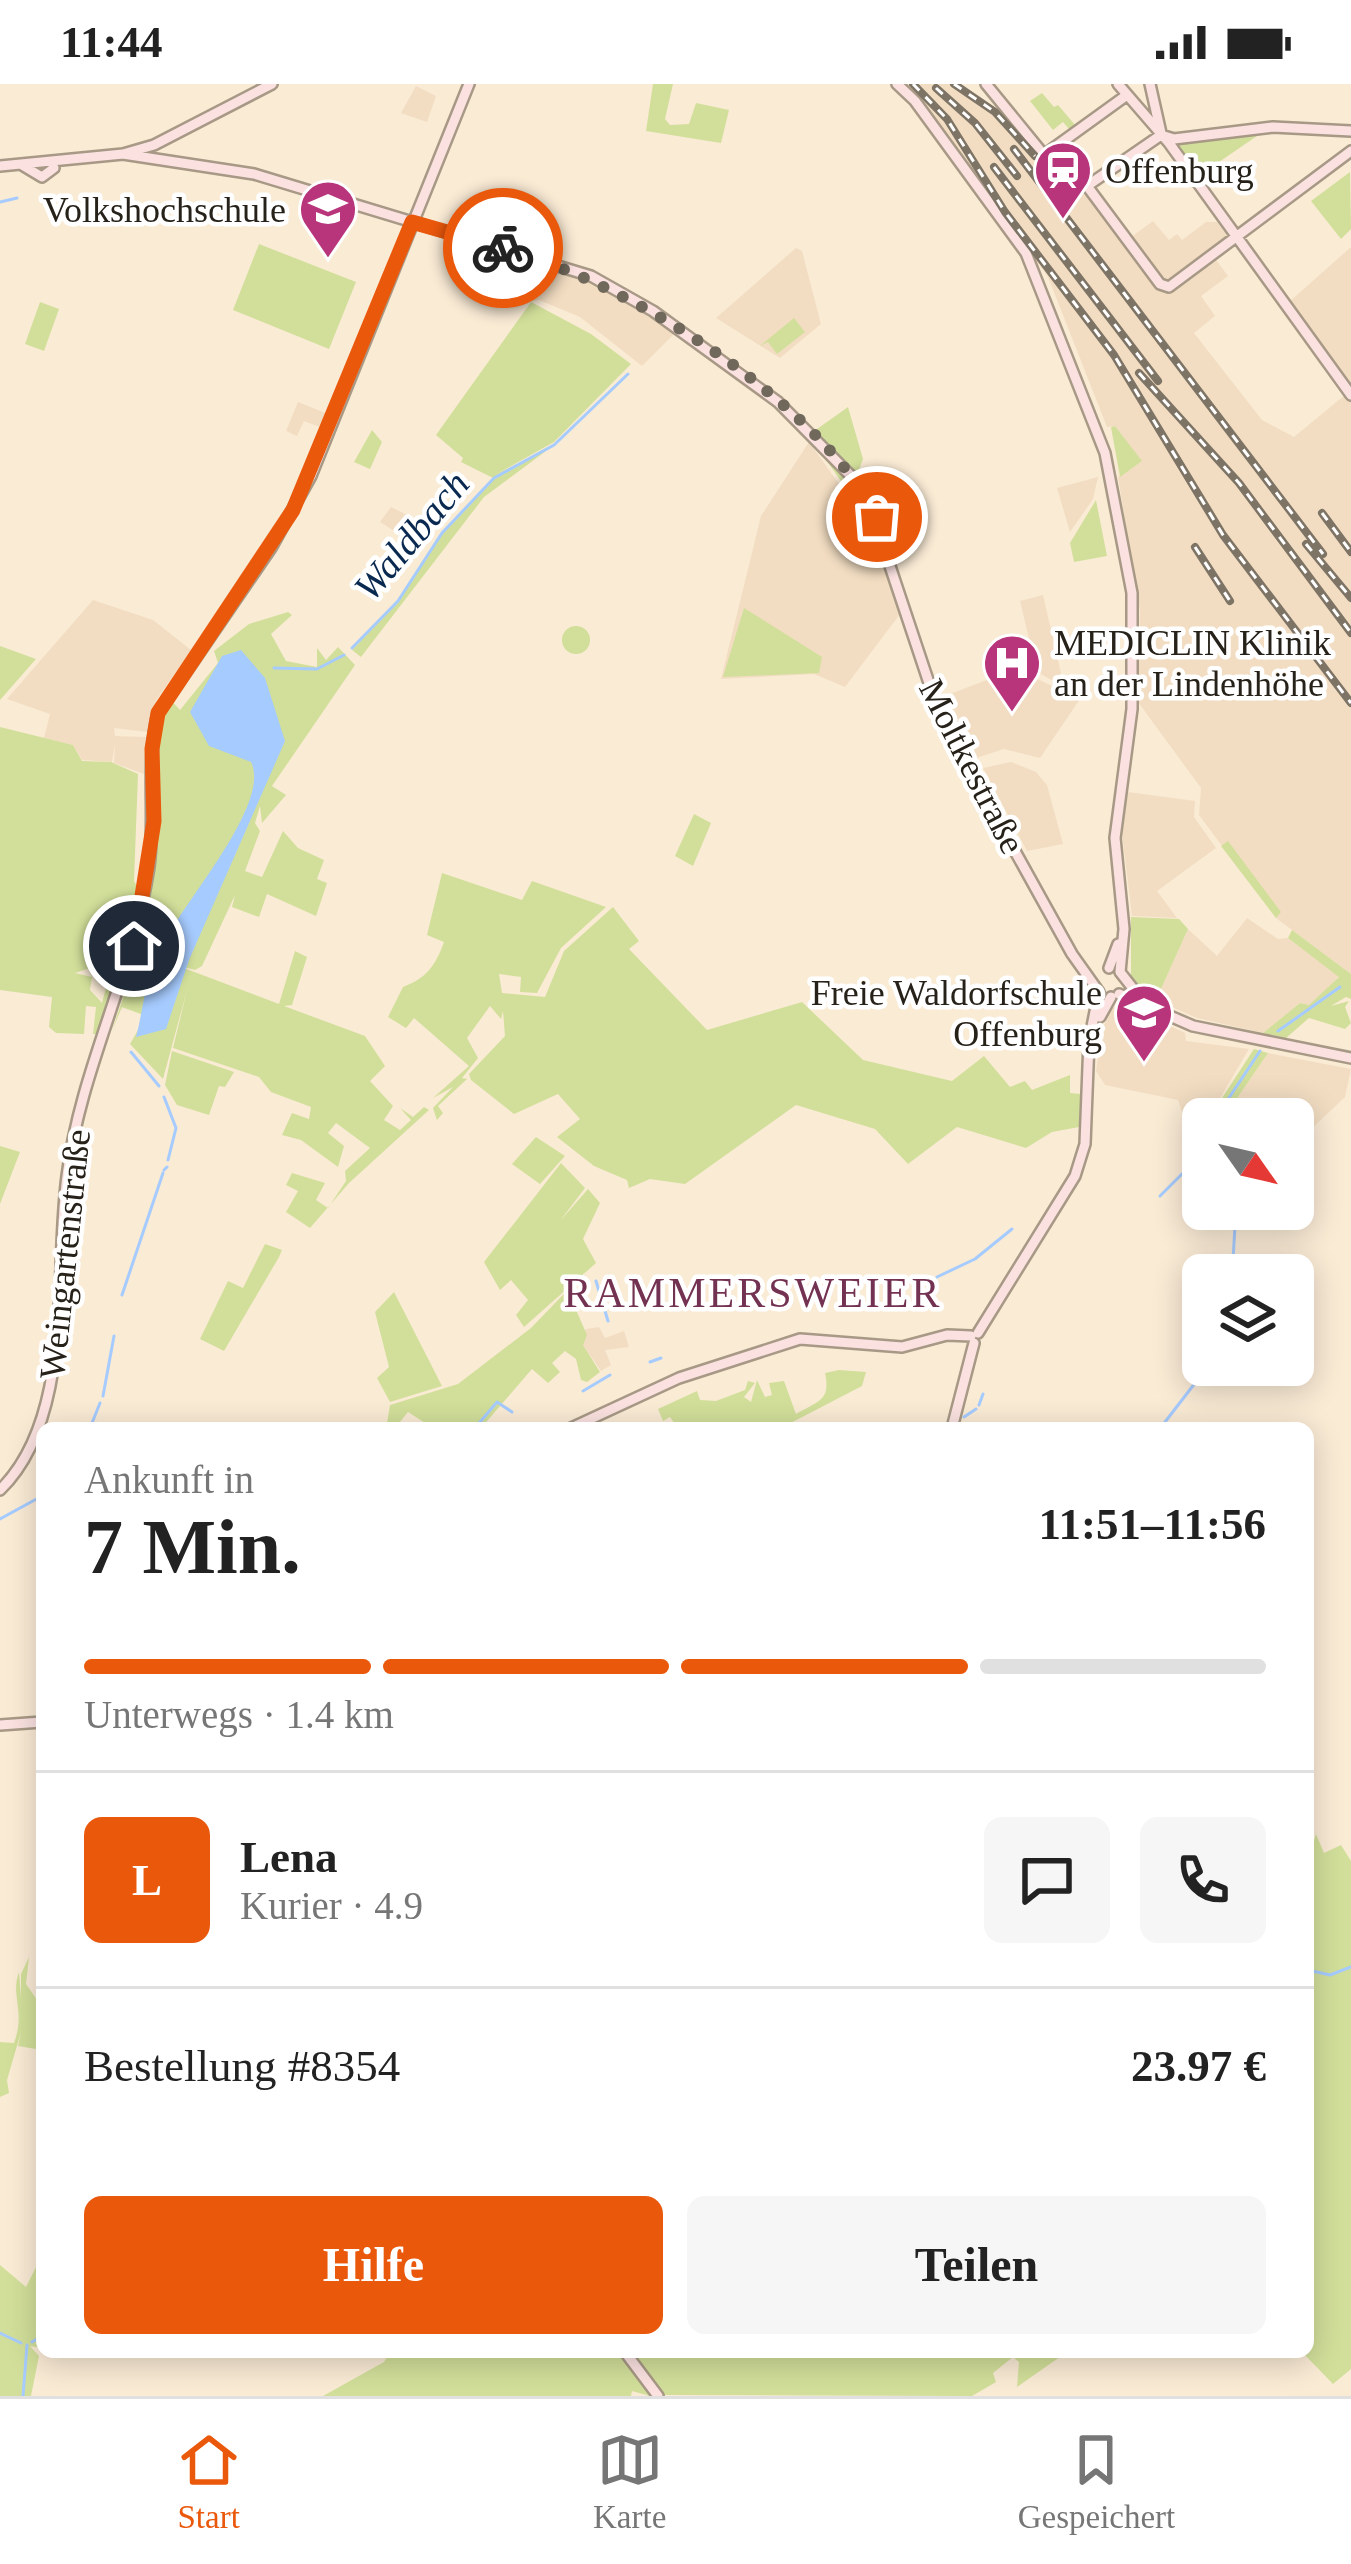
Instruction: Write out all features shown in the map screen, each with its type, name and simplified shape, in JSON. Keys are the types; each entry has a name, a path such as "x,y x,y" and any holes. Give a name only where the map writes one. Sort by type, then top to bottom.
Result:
{"street":[{"path":"153,152 177,132 272,84"},
{"name":"Weingartenstraße","path":"42,1422 76,1121 139,923 154,821 152,749 158,713 293,510 469,84"},
{"path":"897,84 915,101 1025,253 1105,453 1132,593 1132,709 1115,838 1122,921 1115,981 1091,1045"},
{"path":"1118,84 1164,139 1351,395"},
{"path":"1150,84 1164,139"},
{"path":"985,86 1040,153 1058,146 1126,95"},
{"path":"1144,118 1157,110"},
{"path":"1088,186 1148,141 1273,127 1351,131"},
{"path":"1058,146 1160,284 1173,285 1351,151"},
{"name":"Moltkestraße","path":"53,165 153,152 254,174 552,262 624,293 778,402 855,480 882,530 940,716 1072,954 1098,987"},
{"path":"0,166 53,165 47,177 36,166"},
{"path":"1072,954 1146,1005 1193,1026 1351,1058"},
{"path":"1098,987 1115,981"},
{"path":"1098,987 1115,981"},
{"path":"953,1422 974,1338 1075,1176 1084,1144 1098,987"},
{"path":"584,1422 679,1378 800,1340 902,1347 947,1335 974,1338"},
{"name":"Weingartenstraße","path":"0,1490 36,1440"},
{"path":"0,1725 36,1723"},
{"path":"630,2358 658,2396"}],"shaded area":[{"path":"909,84 959,84 989,104 1042,163 1055,154 1123,243 1153,221 1169,240 1177,234 1182,240 1206,222 1217,222 1229,238 1211,253 1228,276 1201,296 1215,316 1194,333 1262,420 1294,437 1351,390 1351,974 1276,918 1199,815 1201,788 1138,702 1140,611 1118,477 1141,462 1115,426 1107,427 1048,277"},
{"path":"416,86 436,96 427,122 401,113"},
{"path":"1351,247 1351,387 1288,303"},
{"path":"796,248 802,251 821,324 780,358 716,318"},
{"path":"487,251 589,282 651,315 674,334 642,366 580,317 539,300 521,304 474,276"},
{"path":"298,402 328,414 322,428 304,421 297,436 286,431"},
{"path":"809,442 844,491 869,539 875,537 900,614 845,687 814,674 721,679 761,516"},
{"path":"1098,477 1093,499 1070,532 1057,488"},
{"path":"391,507 417,520 407,539 380,522"},
{"path":"1043,595 1061,673 1057,683 1037,672 1020,601"},
{"path":"93,600 153,620 191,650 157,699 147,732 114,728 115,736 146,737 147,775 114,763 115,743 112,762 82,760 73,745 44,738 50,714 7,699"},
{"name":"MEDICLIN Klinik an der Lindenhöhe","path":"997,676 1035,678 1080,699 1040,758 1004,749 976,758 960,729 945,696"},
{"path":"1011,762 1036,772 1047,785 1063,844 1027,851 983,768"},
{"path":"1128,792 1195,801 1194,817 1216,848 1157,891 1177,918 1132,916 1122,833"},
{"path":"1247,918 1278,939 1288,938 1339,976 1309,1005 1300,1003 1263,1033 1197,1018 1156,1000 1188,929 1217,956"},
{"name":"Freie Waldorfschule Offenburg","path":"1124,1004 1185,1033 1186,1041 1249,1049 1220,1098 1182,1098 1182,1112 1178,1100 1105,1085 1096,1071 1102,1030 1112,1008"},
{"path":"1268,1053 1351,1069 1345,1097 1314,1126 1314,1098 1237,1098"},
{"path":"599,1327 605,1338 624,1331 629,1347 605,1350 611,1365 601,1371 580,1341 586,1329"}],"green space":[{"path":"653,84 673,84 665,119 670,125 689,124 696,103 729,110 721,143 646,131"},
{"path":"1042,93 1076,126 1070,130 1063,122 1053,130 1030,101"},
{"path":"1255,132 1257,136 1197,177 1174,142"},
{"path":"1350,172 1351,229 1341,239 1311,201"},
{"path":"259,244 356,282 329,349 233,310"},
{"path":"40,302 59,309 44,351 25,344"},
{"path":"531,302 591,334 631,364 554,442 495,475 554,445 484,497 361,657 352,650 398,601 442,533 493,478 461,462 463,458 436,435"},
{"path":"794,318 805,332 777,354 768,342 760,346"},
{"path":"848,407 863,459 855,480 810,434"},
{"path":"1115,426 1142,461 1120,477 1111,427"},
{"path":"372,430 382,442 370,469 354,462"},
{"path":"811,439 856,489 874,530 867,534 841,481"},
{"path":"1096,500 1107,556 1074,562 1070,543"},
{"path":"744,608 822,657 819,673 723,677"},
{"path":"288,612 292,615 271,634 286,661 317,667 317,648 326,660 338,647 355,665 272,786 286,795 262,823 260,806 255,823 260,831 245,871 262,877 283,831 298,848 324,860 317,879 327,883 316,916 267,894 259,917 232,907 235,895 202,966 195,970 176,965 279,1004 295,951 307,957 292,1005 284,1006 365,1036 385,1066 370,1081 393,1106 384,1120 400,1130 411,1120 400,1108 413,1117 424,1107 429,1110 330,1205 346,1181 345,1171 370,1148 336,1123 328,1133 344,1146 338,1167 301,1140 282,1135 292,1113 309,1119 311,1107 271,1092 259,1077 173,1048 187,990 163,1079 130,1044 146,1016 122,1007 112,1031 130,977 130,984 133,978 143,981 151,955 174,963 138,947 156,847 160,732 170,699 180,710 218,663 214,651 249,624"},
{"path":"576,626 586,630 590,640 586,650 576,654 566,650 562,640 566,630"},
{"path":"0,646 36,659 0,700"},
{"path":"0,727 73,745 82,761 111,762 138,774 134,881 140,892 150,783 150,807 139,903 120,974 113,974 116,986 101,1034 93,1034 96,1007 86,1006 84,1034 56,1033 49,1027 52,997 0,990","holes":["95,959 109,959 112,965 102,1003 90,990 92,977 75,973 93,967"]},
{"path":"694,814 711,823 693,866 675,856"},
{"path":"1228,841 1281,912 1276,918 1221,846"},
{"path":"442,873 522,900 532,881 606,907 561,948 537,993 520,992 521,977 499,974 502,993 545,997 564,951 613,907 639,941 629,949 707,1030 802,1002 863,1060 952,1081 984,1056 1010,1087 1025,1081 1032,1090 1070,1075 1070,1093 1081,1094 1079,1127 1052,1132 1026,1148 957,1127 908,1164 875,1129 796,1105 685,1184 650,1179 629,1188 627,1180 594,1166 557,1137 580,1119 558,1094 514,1114 471,1080 469,1074 505,1036 503,1011 501,1019 490,1006 467,1038 478,1058 462,1078 467,1079 438,1106 443,1113 437,1120 433,1108 453,1087 433,1098 469,1066 414,1018 406,1028 388,1017 403,987 429,970 444,942 427,935"},
{"path":"1131,917 1179,919 1188,929 1156,1000 1131,977"},
{"path":"1292,930 1351,974 1351,999 1331,1006 1349,1001 1345,1007 1351,1023 1345,1029 1309,1018 1286,1038 1263,1033 1300,1003 1309,1005 1339,977 1288,938"},
{"path":"1254,1049 1268,1053 1237,1098 1222,1098"},
{"path":"172,1051 234,1072 225,1087 219,1086 209,1115 177,1105 165,1085"},
{"path":"536,1137 565,1156 540,1184 512,1164"},
{"path":"0,1146 20,1152 0,1204"},
{"path":"561,1163 585,1188 560,1221 588,1189 600,1203 583,1239 596,1263 524,1327 516,1315 528,1300 511,1280 500,1290 484,1262"},
{"path":"292,1173 325,1183 316,1200 328,1208 310,1228 286,1212 298,1191 286,1185"},
{"path":"265,1244 282,1250 224,1351 200,1339 228,1281 243,1288"},
{"path":"585,1272 569,1294 587,1335 583,1345 600,1372 587,1382 581,1380 576,1359 565,1351 552,1363 560,1372 548,1383 532,1369 486,1422 424,1422 408,1412 400,1422 387,1422 390,1405 458,1384 531,1328"},
{"path":"394,1292 442,1386 390,1402 377,1378 389,1367 375,1312"},
{"path":"866,1372 862,1386 793,1422 674,1422 670,1417 663,1421 658,1409 697,1391 700,1400 716,1401 745,1390 748,1381 755,1383 744,1397 751,1402 757,1380 765,1397 772,1395 769,1383 784,1381 796,1414 824,1395 825,1373"},
{"path":"1316,1834 1324,1853 1341,1845 1351,1861 1351,2369 1333,2384 1308,2358 1314,2358"},
{"path":"29,1957 26,1984 36,1998 36,2049 18,2046 21,2032 7,2080 9,2093 0,2097 0,2042 14,2043 21,1974"},
{"path":"0,2265 26,2287 36,2267 36,2347 30,2346 39,2358 31,2396 0,2396"},
{"path":"386,2358 624,2358 650,2396 632,2391 631,2396 323,2396"},
{"path":"634,2358 1012,2358 993,2373 996,2382 972,2396 664,2395"},
{"path":"1014,2358 1058,2358 1017,2387 1019,2362"}],"water":[{"path":"241,650 265,678 285,741 189,960 166,1029 136,1037 156,957 248,805 254,781 251,762 209,746 190,712 222,656"}],"waterway":[{"path":"0,202 17,198"},
{"name":"Waldbach","path":"352,648 398,601 442,533 494,478 554,445 628,374"},
{"name":"Waldbach","path":"274,668 317,669 344,655"},
{"path":"1278,1031 1340,987"},
{"path":"1229,1098 1260,1051"},
{"name":"Waldbach","path":"131,1052 159,1086"},
{"name":"Waldbach","path":"164,1097 176,1128 168,1160"},
{"name":"Waldbach","path":"164,1170 167,1167"},
{"name":"Waldbach","path":"122,1295 163,1173"},
{"path":"1160,1196 1182,1174"},
{"path":"937,1277 975,1259 1012,1229"},
{"path":"1233,1254 1235,1230"},
{"path":"596,1281 608,1321"},
{"name":"Waldbach","path":"103,1396 114,1336"},
{"path":"650,1362 661,1358"},
{"path":"583,1391 610,1375"},
{"path":"1165,1422 1193,1386"},
{"path":"979,1405 983,1394"},
{"path":"480,1422 497,1402 512,1412"},
{"path":"92,1422 100,1403"},
{"path":"964,1417 976,1409"},
{"path":"0,1519 36,1499"},
{"path":"1314,1971 1330,1975 1351,1967"},
{"path":"0,2333 21,2343"},
{"path":"32,2342 36,2340"},
{"path":"23,2396 27,2345"}],"railway":[{"path":"913,84 947,119 1005,212 1114,355 1223,535 1351,703"},
{"path":"954,84 995,112 1035,156"},
{"path":"936,88 975,123 1017,176"},
{"path":"1014,149 1323,554"},
{"path":"994,167 1158,381"},
{"path":"1139,373 1239,483 1351,633"},
{"path":"1322,513 1351,552"},
{"path":"1306,544 1351,598"},
{"path":"1195,547 1230,601"}],"way so far":[{"path":"503,248 591,276 690,337 790,413 855,480 877,517"}],"place":[{"name":"Offenburg","path":"1063,221"},
{"name":"Volkshochschule","path":"328,260"},
{"name":"MEDICLIN Klinik an der Lindenhöhe","path":"1012,714"},
{"name":"Freie Waldorfschule Offenburg","path":"1144,1064"}],"district":[{"name":"RAMMERSWEIER","path":"753,1292"}],"route":[{"path":"134,946 154,821 152,735 158,713 179,676 249,583 293,510 319,458 412,222 503,248"}]}
